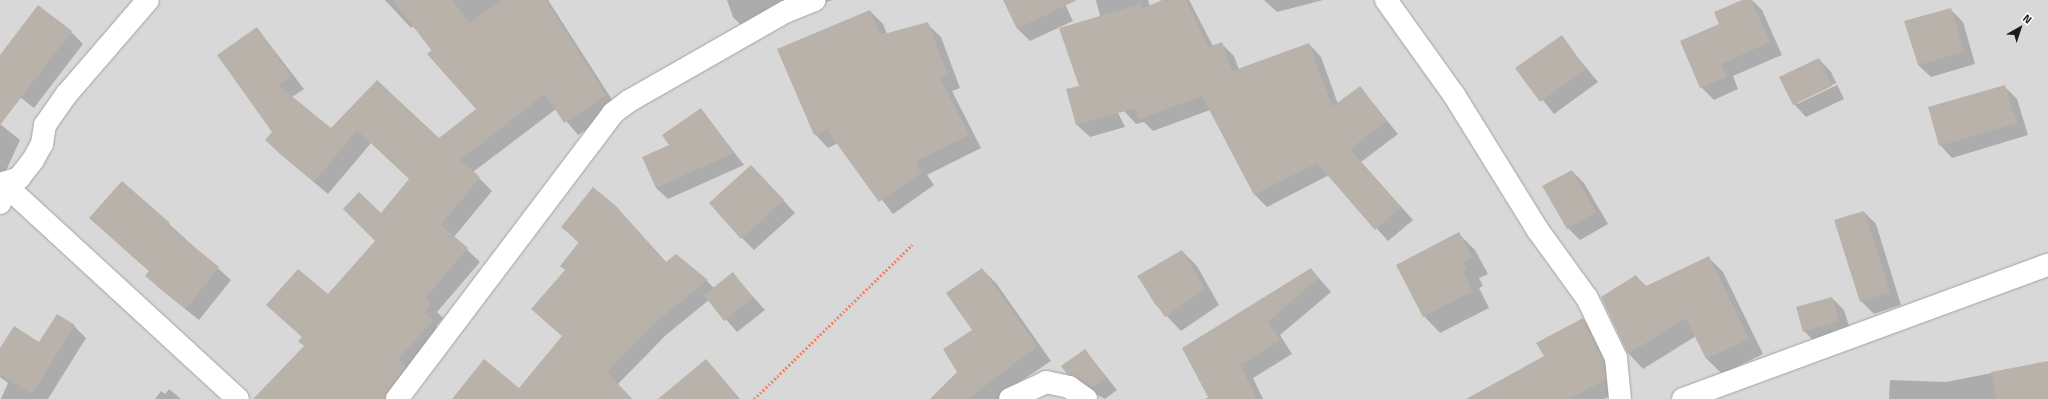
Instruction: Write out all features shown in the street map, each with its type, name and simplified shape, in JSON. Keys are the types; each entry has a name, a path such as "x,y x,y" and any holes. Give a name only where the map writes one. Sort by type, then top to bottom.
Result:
{"street":[{"path":"148,0 62,102 45,126 42,144 33,160 19,178 1,193 238,399"},
{"path":"397,399 613,113 629,101 785,12 815,0"},
{"path":"1386,0 1454,95 1537,230 1587,298 1616,358 1620,399"},
{"path":"1683,399 2048,265"},
{"path":"1010,399 1046,382 1069,388 1086,399"}],"path":[{"path":"754,399 912,245"}],"shaded area":[{"path":"0,0 2048,0 2048,399 0,399"}],"building":[{"path":"392,0 452,0 470,23 502,0 546,0 606,95 564,123 545,94 460,160 480,177 441,225 468,248 425,298 431,304 424,312 433,320 398,359 406,366 385,399 253,399 304,346 298,341 302,337 266,305 298,269 328,294 375,241 343,209 359,192 381,213 409,179 357,130 314,182 265,140 272,132 217,55 257,27 291,76 278,85 331,128 377,80 439,138 476,109 427,54 432,50"},
{"path":"1003,0 1077,0 1017,29"},
{"path":"1162,0 1186,0 1208,47 1222,42 1232,71 1309,43 1332,107 1360,86 1387,121 1350,149 1401,207 1375,230 1317,163 1254,195 1202,96 1139,119 1136,108 1076,125 1066,89 1079,86 1059,28 1141,4 1142,9"},
{"path":"1742,0 1751,0 1770,42 1721,64 1727,77 1700,88 1680,41 1719,24 1714,12"},
{"path":"38,5 72,31 0,125 0,55"},
{"path":"1951,8 1964,52 1918,65 1904,21"},
{"path":"870,10 880,35 928,22 948,75 940,78 969,135 915,162 922,172 879,202 827,130 814,135 777,49"},
{"path":"1562,35 1586,69 1540,102 1515,68"},
{"path":"1819,58 1832,86 1793,105 1779,77"},
{"path":"2005,85 2017,123 1939,146 1928,107"},
{"path":"701,108 734,153 656,188 642,157 669,145 662,135"},
{"path":"751,165 784,200 741,239 709,203"},
{"path":"1572,170 1596,212 1567,229 1542,186"},
{"path":"122,181 170,223 167,225 219,267 186,309 145,276 149,271 89,218"},
{"path":"593,187 616,206 666,262 676,254 708,280 654,323 607,372 632,399 452,399 484,359 519,388 562,336 531,309 565,270 560,266 579,242 561,227"},
{"path":"1864,211 1890,292 1860,302 1834,220"},
{"path":"1459,232 1473,258 1464,262 1467,269 1463,271 1473,291 1423,317 1396,265"},
{"path":"1182,250 1205,289 1165,317 1137,276"},
{"path":"1709,256 1749,339 1706,359 1686,318 1628,354 1601,297 1636,275 1644,287"},
{"path":"982,268 1037,346 968,399 930,399 957,372 943,349 972,330 946,293"},
{"path":"1311,268 1318,278 1268,322 1280,340 1240,365 1257,399 1209,399 1182,348"},
{"path":"733,272 753,298 724,321 704,295"},
{"path":"1832,297 1839,321 1803,332 1796,307"},
{"path":"57,314 75,325 32,394 0,374 0,348 14,326 39,342"},
{"path":"1583,318 1604,361 1606,379 1569,399 1466,399 1544,356 1536,343"},
{"path":"1085,349 1106,378 1092,388 1067,374 1061,366"},
{"path":"706,359 739,399 658,399"},
{"path":"2048,361 2048,399 1997,399 1991,372"}]}
